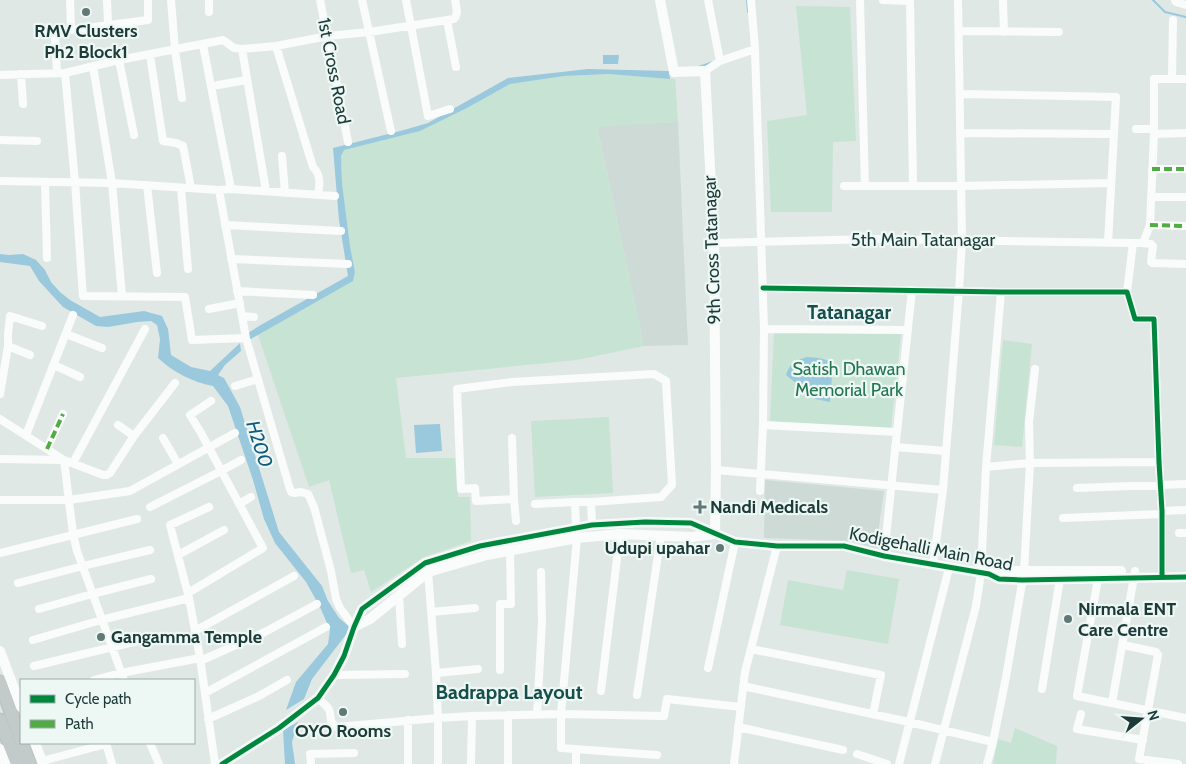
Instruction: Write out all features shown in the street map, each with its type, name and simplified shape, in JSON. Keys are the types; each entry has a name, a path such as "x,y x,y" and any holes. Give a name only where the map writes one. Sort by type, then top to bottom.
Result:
{"highway":[{"path":"0,682 20,736"},
{"path":"0,720 26,762"},
{"path":"23,744 26,762"}],"street":[{"path":"70,0 71,30 148,20 148,0"},
{"path":"107,0 108,24"},
{"path":"171,0 175,50 182,98"},
{"path":"209,0 209,12"},
{"name":"1st Cross Road","path":"320,0 348,142"},
{"path":"362,0 391,131"},
{"path":"406,0 428,116 450,109"},
{"path":"0,75 61,73 223,40 234,48 276,46 328,36 369,32 454,19 457,16 455,0"},
{"path":"660,0 674,72 705,71 720,61 755,49"},
{"path":"708,0 720,61"},
{"path":"752,0 764,328 760,490"},
{"path":"860,0 865,186"},
{"path":"883,0 910,0 913,186"},
{"path":"932,565 943,490 962,240 958,0"},
{"path":"1003,0 1004,32"},
{"path":"1175,0 1186,5"},
{"path":"447,20 456,67"},
{"path":"1172,79 1173,20"},
{"path":"959,30 1059,32"},
{"path":"55,40 75,182 83,296 185,297 192,340 246,338"},
{"path":"203,44 231,189"},
{"path":"276,46 313,167 319,175 318,195"},
{"path":"242,48 266,191"},
{"path":"150,55 163,141 183,146 191,188"},
{"path":"119,60 134,135"},
{"path":"94,66 112,183 122,296"},
{"name":"9th Cross Tatanagar","path":"705,71 714,243 715,534"},
{"path":"21,74 24,104"},
{"path":"1186,79 1154,79 1152,197 1150,225 1143,243 1153,246 1152,264 1186,264"},
{"path":"218,86 248,80"},
{"path":"960,94 1116,97 1108,242"},
{"path":"1136,129 1186,133"},
{"path":"960,133 1114,134"},
{"path":"0,140 37,141"},
{"path":"282,156 285,193"},
{"path":"1152,169 1186,168"},
{"path":"0,181 112,183 336,196"},
{"path":"44,182 47,258"},
{"path":"844,186 1111,183"},
{"path":"147,185 158,273"},
{"path":"181,188 188,269"},
{"path":"219,190 246,338 289,486 291,492 308,494 314,507 331,570 336,599 340,608 354,627"},
{"path":"1152,197 1186,197"},
{"path":"225,225 341,230"},
{"path":"1150,225 1186,226"},
{"name":"5th Main Tatanagar","path":"714,243 871,239 1143,243"},
{"path":"1133,243 1127,292 1135,319 1154,319 1162,512 1162,574"},
{"path":"232,259 348,264"},
{"path":"763,288 1127,292"},
{"path":"884,556 912,290"},
{"path":"237,291 313,295"},
{"path":"934,764 985,573 986,467 1001,292"},
{"path":"209,310 240,304"},
{"path":"26,435 73,315"},
{"path":"0,394 3,363 8,346 4,333 10,316 42,326"},
{"path":"242,316 254,317"},
{"path":"74,463 145,328"},
{"path":"764,328 908,330"},
{"path":"66,334 102,348"},
{"path":"8,346 30,355"},
{"path":"54,365 80,377"},
{"path":"987,764 1006,677 1023,576 1030,463 1029,422 1035,369"},
{"path":"514,499 476,501 475,488 461,489 457,389 512,382 654,374 666,381 672,485 662,498 535,504"},
{"path":"235,386 258,379"},
{"path":"0,459 64,460 103,475 110,473 134,436 175,383"},
{"path":"33,640 188,595 263,548 190,415 211,401"},
{"path":"47,449 63,414"},
{"path":"0,419 64,460 73,534 82,566 122,677"},
{"path":"118,425 134,436"},
{"path":"763,425 897,432"},
{"path":"0,500 69,500 130,491 235,433"},
{"path":"163,438 178,464"},
{"path":"512,438 516,521"},
{"path":"895,447 946,451"},
{"path":"150,507 241,460"},
{"path":"986,467 1030,463 1159,462"},
{"path":"716,470 943,490"},
{"path":"1076,488 1186,484"},
{"path":"239,504 251,497"},
{"path":"575,502 576,527"},
{"path":"590,502 592,525"},
{"path":"209,507 170,525 195,631 214,764"},
{"path":"1063,518 1186,510"},
{"path":"0,553 137,519"},
{"name":"Kodigehalli Main Road","path":"222,764 279,728 315,700 334,675 344,656 362,609 425,563 480,546 576,527 645,522 691,523 735,542 777,546 844,546 884,556 985,573 999,579 1023,576 1135,574 1162,574 1186,577"},
{"path":"178,555 224,530"},
{"path":"601,691 620,534"},
{"name":"Kodigehalli Main Road","path":"354,627 370,619 428,572 457,563 577,538 620,534 692,537 715,534"},
{"path":"637,695 662,535"},
{"path":"577,538 561,714 561,748 657,754"},
{"path":"499,542 506,552 512,604 500,604 500,670"},
{"path":"708,668 735,542"},
{"path":"734,764 745,672 777,546"},
{"path":"18,583 150,550"},
{"path":"899,764 949,568"},
{"name":"Kodigehalli Main Road","path":"1162,574 1186,570"},
{"path":"428,572 436,673 438,764"},
{"path":"537,714 542,622 541,572"},
{"path":"1112,703 1135,574"},
{"name":"Kodigehalli Main Road","path":"1023,576 1060,579 1098,578 1135,574"},
{"path":"195,631 294,576"},
{"path":"1098,578 1077,696 1186,718"},
{"path":"1042,689 1060,579"},
{"path":"39,610 92,594 151,580"},
{"path":"399,596 402,644"},
{"path":"103,679 122,677 200,660 263,633 317,604"},
{"path":"431,612 475,608"},
{"path":"204,693 326,627"},
{"path":"34,666 150,638"},
{"path":"1122,645 1156,652 1158,655 1139,759 1178,764"},
{"path":"750,649 881,675 873,714"},
{"path":"0,651 20,703"},
{"path":"436,673 478,669"},
{"path":"334,675 405,674"},
{"path":"208,718 259,696 287,680"},
{"path":"195,685 203,684"},
{"path":"743,686 993,742"},
{"path":"315,700 330,710 331,722 337,727 472,716 561,714 664,716 667,700 741,707"},
{"path":"1081,714 1077,729 1143,740"},
{"path":"508,715 508,764"},
{"path":"471,764 472,716"},
{"path":"408,720 408,764"},
{"path":"738,727 843,750"},
{"path":"26,762 35,744"},
{"path":"0,749 26,762 106,744 112,764"},
{"path":"150,744 159,764"},
{"path":"576,749 576,764"},
{"path":"312,764 310,754 354,753"},
{"path":"856,754 878,763 887,764"}],"shaded area":[{"path":"678,122 688,345 644,346 597,126"},
{"path":"765,480 884,491 876,548 851,541 764,538"}],"green space":[{"path":"796,6 850,7 856,141 833,142 832,212 771,212 767,121 807,115"},
{"path":"609,74 675,79 678,122 597,127 644,346 577,360 396,378 406,458 455,458 458,497 470,497 471,541 424,557 371,592 364,570 351,573 329,480 309,487 258,335 300,310 355,272 342,183 341,156 343,150 420,131 510,84 564,76"},
{"name":"Satish Dhawan Memorial Park","path":"774,332 901,334 891,428 770,421"},
{"path":"1003,340 1032,344 1022,447 994,445"},
{"path":"609,417 613,493 535,497 531,421"},
{"path":"847,570 899,579 888,644 780,625 788,580 843,590"},
{"path":"1015,728 1057,746 1056,764 993,764 998,739 1011,743"}],"water":[{"path":"603,55 619,55 618,64 603,64"},
{"path":"588,69 669,71 670,79 609,74 564,76 510,84 420,131 344,150 341,156 342,183 355,272 353,281 249,340 248,333 348,276 339,220 333,148 428,123 508,78"},
{"path":"0,254 23,254 36,260 60,292 100,317 144,311 162,316 168,329 171,355 191,367 210,371 240,343 241,351 225,365 218,375 224,378 240,407 279,532 322,586 328,601 339,618 351,628 312,679 304,699 286,710 296,682 328,644 330,630 306,582 275,543 264,519 228,406 213,386 183,376 158,358 160,339 157,325 151,321 108,327 96,326 63,307 39,281 30,266 0,262"},
{"path":"807,357 833,362 830,402 815,399 786,375 794,363"},
{"path":"440,424 442,451 416,453 414,425"},
{"path":"298,722 292,742 295,764 285,764 283,730"}],"waterway":[{"path":"747,0 748,12"},
{"path":"1153,0 1165,12 1186,17"},
{"path":"699,67 713,62"}],"marked path":[{"path":"1152,169 1186,169"},
{"path":"1150,225 1186,226"},
{"path":"47,449 63,414"}],"cycle path":[{"path":"763,288 1127,292 1135,319 1154,319 1162,511 1162,577"},
{"path":"222,764 279,728 318,698 344,656 362,609 425,563 480,546 592,525 645,522 691,523 735,542 777,546 844,546 884,556 989,574 999,579 1186,577"}],"place":[{"name":"RMV Clusters Ph2 Block1","path":"86,12"},
{"name":"Nandi Medicals","path":"700,507"},
{"name":"Udupi upahar","path":"720,548"},
{"name":"Nirmala ENT Care Centre","path":"1068,619"},
{"name":"Gangamma Temple","path":"101,637"},
{"name":"OYO Rooms","path":"343,712"}],"district":[{"name":"Tatanagar","path":"849,312"},
{"name":"Badrappa Layout","path":"509,692"}],"water label":[{"name":"H200","path":"260,444"}]}
